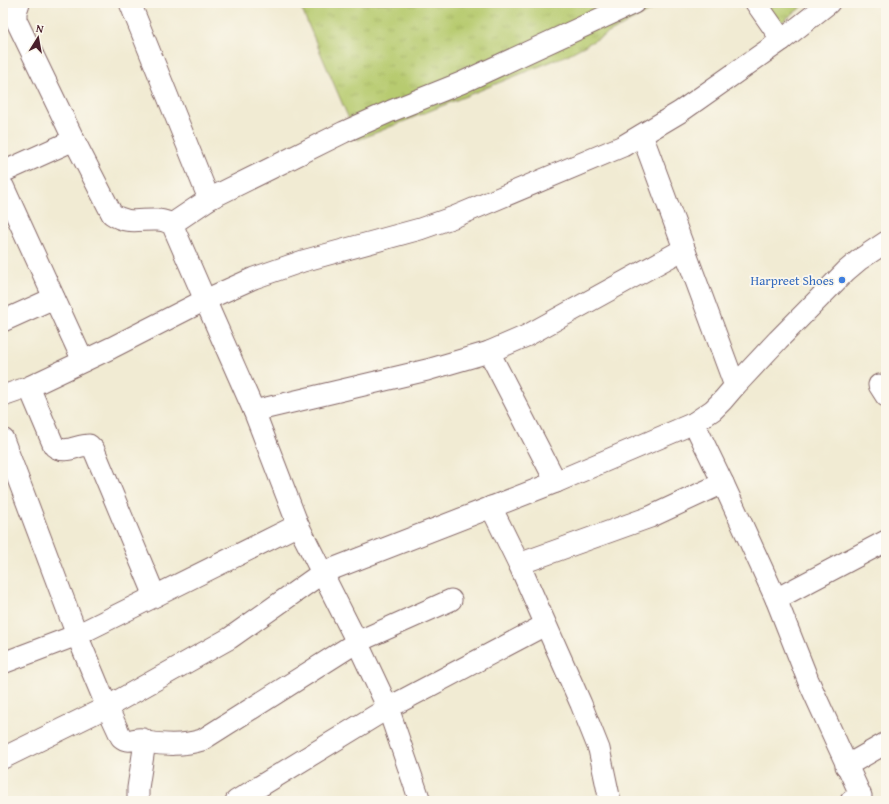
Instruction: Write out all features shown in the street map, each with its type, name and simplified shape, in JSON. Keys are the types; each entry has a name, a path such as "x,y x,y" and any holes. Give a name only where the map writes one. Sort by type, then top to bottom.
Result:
{"street":[{"path":"130,3 209,199"},
{"path":"172,224 209,199 344,132 391,111 461,83 634,3"},
{"path":"756,3 782,40"},
{"path":"3,396 29,387 205,300 254,278 303,261 420,229 454,217 623,146 680,112 782,40 829,3"},
{"path":"13,17 112,214 119,219 130,221 163,220 172,224 254,411 298,525 358,642 388,708 420,801"},
{"path":"642,135 735,386"},
{"path":"3,172 74,140"},
{"path":"3,186 83,361"},
{"path":"3,758 107,707 230,638 322,573 556,482 694,423 713,410 723,400 846,271 859,260 886,242"},
{"path":"254,411 427,370 489,352 526,336 684,249 686,252"},
{"path":"3,321 54,298"},
{"path":"489,352 556,482"},
{"path":"29,387 54,446 58,449 64,450 89,445 94,450 155,596"},
{"path":"694,423 776,599 808,680 846,766 858,799"},
{"path":"3,439 77,635 107,707 121,737 125,740 130,741 139,738 143,739 145,742 178,745 190,744 202,740 358,642 451,600"},
{"path":"519,564 650,517 723,483"},
{"path":"491,507 519,564 581,704 599,749 610,801"},
{"path":"3,663 77,635 298,525"},
{"path":"776,599 886,541"},
{"path":"236,801 388,708 545,625"},
{"path":"138,801 138,788 145,742"},
{"path":"846,766 886,743"}],"green space":[{"path":"299,3 665,3 567,55 358,140"},
{"path":"755,3 807,3 775,27"}],"place":[{"name":"Harpreet Shoes","path":"842,280"}]}
